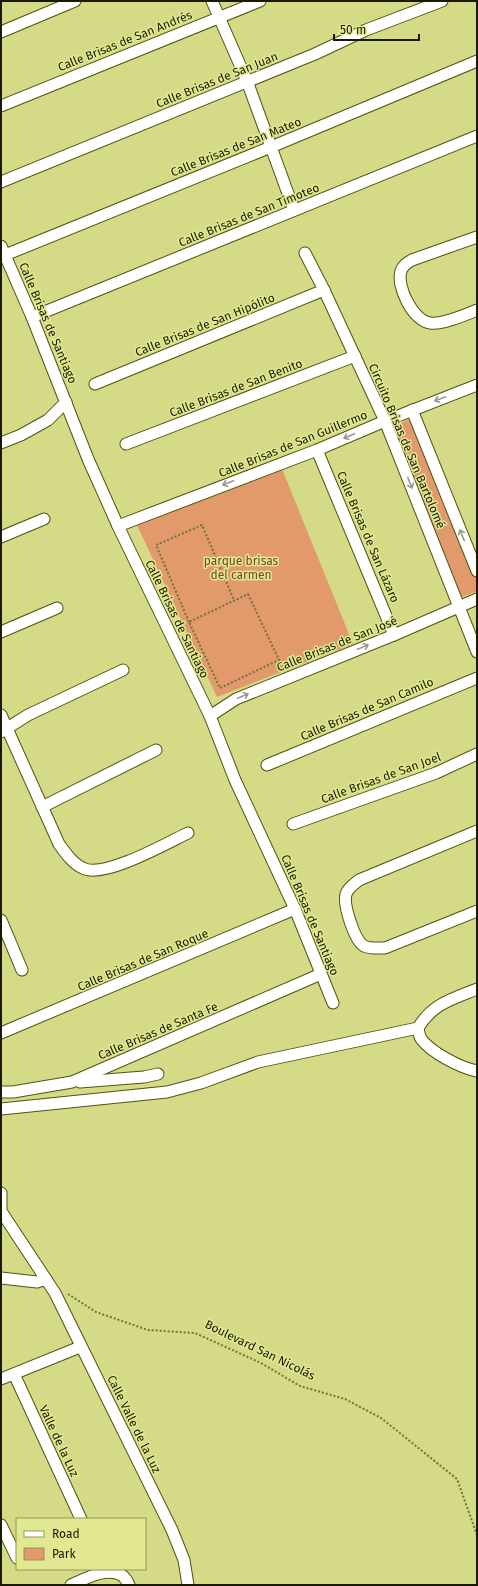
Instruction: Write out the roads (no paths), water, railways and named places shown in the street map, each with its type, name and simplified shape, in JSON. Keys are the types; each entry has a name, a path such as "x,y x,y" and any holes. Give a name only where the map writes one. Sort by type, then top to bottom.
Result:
{"street":[{"path":"1,32 75,1"},
{"path":"212,1 247,81 294,210"},
{"name":"Calle Brisas de San Andrés","path":"1,106 260,1"},
{"name":"Calle Brisas de San Juan","path":"1,182 315,54 366,30 442,1"},
{"name":"Calle Brisas de San Mateo","path":"3,250 271,147 477,60"},
{"name":"Calle Brisas de San Timoteo","path":"32,317 477,136"},
{"path":"477,236 412,260 403,267 400,278 413,312 425,322 437,323 477,310"},
{"name":"Calle Brisas de Santiago","path":"3,250 32,317 88,459 118,526 210,716 236,780 295,909 334,1003"},
{"name":"Circuito Brisas de San Bartolomé","path":"305,253 324,290 385,421 477,652"},
{"name":"Calle Brisas de San Hipólito","path":"95,384 324,290"},
{"name":"Calle Brisas de San Benito","path":"126,444 355,356"},
{"name":"Calle Brisas de San Guillermo","path":"118,526 317,450 412,410 477,385"},
{"path":"1,443 21,435 48,420 66,402"},
{"path":"412,410 477,571"},
{"name":"Calle Brisas de San Lázaro","path":"317,450 394,634"},
{"path":"1,537 44,519"},
{"name":"Calle Brisas de San José","path":"210,716 236,699 459,608 477,599"},
{"path":"1,632 57,608"},
{"path":"4,730 28,715 123,670"},
{"name":"Calle Brisas de San Camilo","path":"267,765 477,678"},
{"path":"1,715 4,730 59,844 76,864 93,871 106,869 124,863 188,833"},
{"path":"42,807 156,750"},
{"name":"Calle Brisas de San Joel","path":"293,824 436,773 477,754"},
{"path":"477,830 359,880 351,886 346,894 348,912 356,936 364,946 374,949 385,948 477,910"},
{"name":"Calle Brisas de San Roque","path":"1,1033 295,909"},
{"path":"1,920 22,970"},
{"name":"Calle Brisas de Santa Fe","path":"1,1092 13,1092 72,1082 321,974"},
{"path":"419,1034 424,1017 439,1005 477,989"},
{"path":"419,1034 431,1049 440,1055 477,1071"},
{"path":"1,1109 167,1092 201,1083 258,1062 419,1034"},
{"path":"72,1082 144,1077 158,1074"},
{"name":"Calle Valle de la Luz","path":"1,1193 1,1210 55,1293 180,1549 188,1585"},
{"path":"1,1278 37,1282 46,1280"},
{"path":"1,1379 80,1346"},
{"name":"Valle de la Luz","path":"14,1374 80,1518"},
{"path":"1,1525 16,1556"},
{"path":"71,1585 96,1574 112,1573 121,1576 127,1581 128,1585"}],"park label":[{"name":"parque brisas del carmen","path":"241,568"}]}
